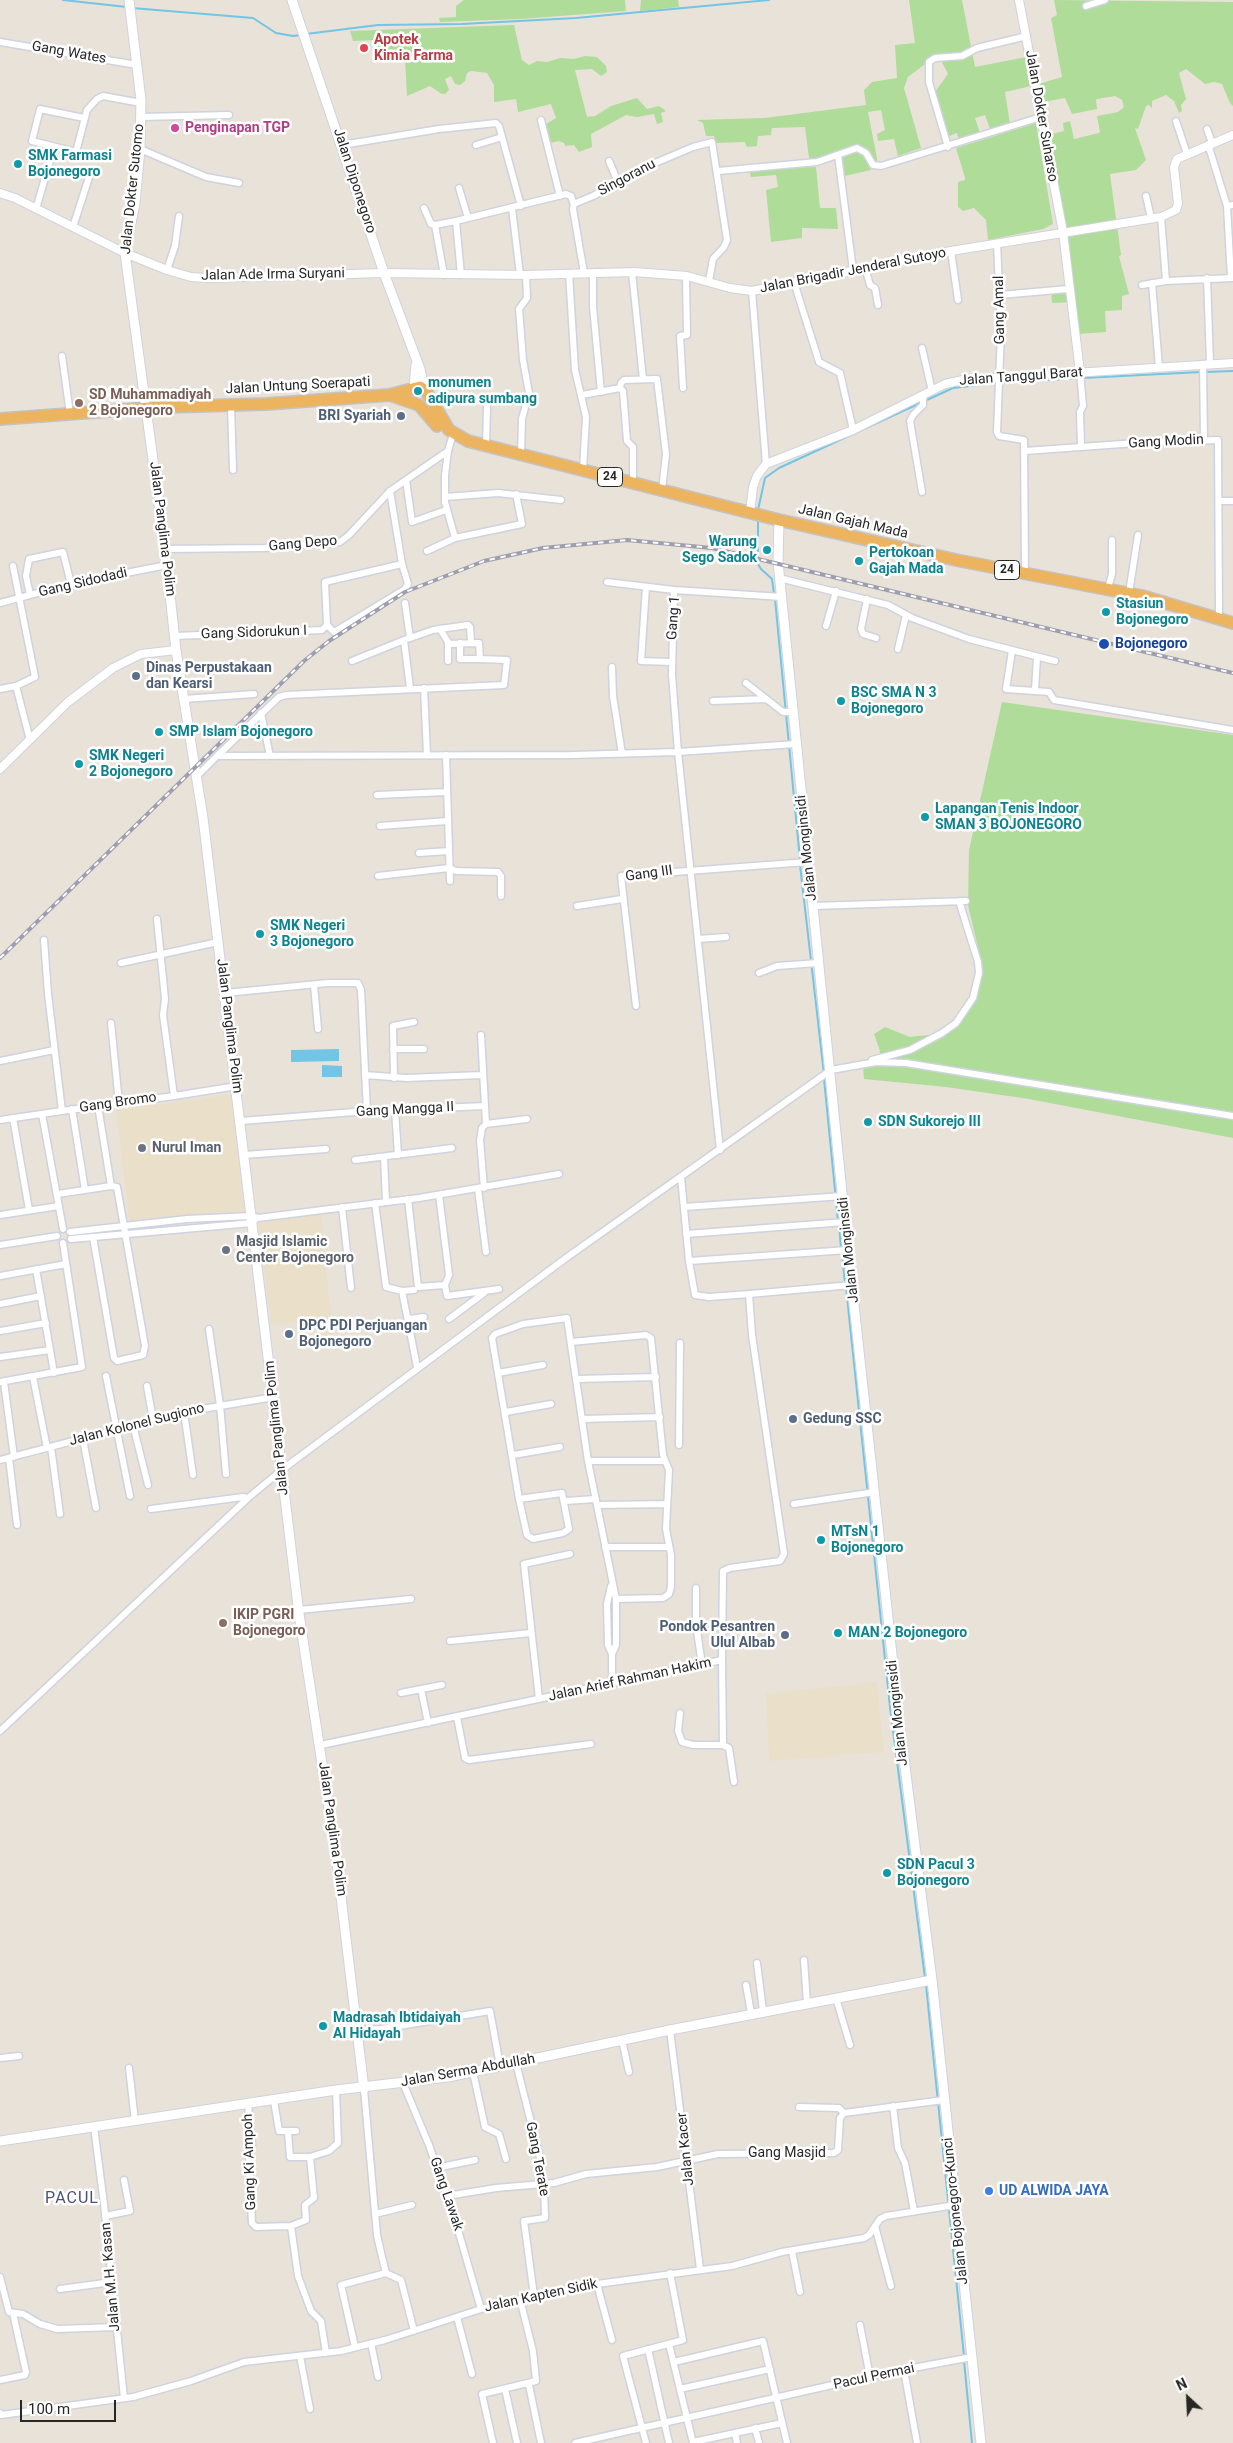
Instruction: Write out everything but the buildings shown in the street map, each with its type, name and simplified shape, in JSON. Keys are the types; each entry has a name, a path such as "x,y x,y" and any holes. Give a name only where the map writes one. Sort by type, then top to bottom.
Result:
{"highway":[{"name":"Jalan Gajah Mada","path":"422,390 453,436"},
{"path":"389,395 422,390"},
{"path":"414,402 410,394 422,390"},
{"name":"Jalan Untung Soerapati","path":"0,419 146,408 231,405 389,395"},
{"path":"389,395 414,402"},
{"name":"Jalan Gajah Mada","path":"414,402 424,409 443,434 486,446 780,520 956,560 1108,588 1233,623"}],"main road":[{"name":"Jalan Diponegoro","path":"292,0 384,273 416,361 422,390"},
{"name":"Jalan Dokter Sutomo","path":"130,2 141,102 140,150 135,203 125,252 146,408"},
{"name":"Jalan Panglima Polim","path":"146,408 167,565 176,650 195,772 225,993 244,1154 254,1219 299,1610 321,1745 364,2088"},
{"name":"Jalan Monginsidi","path":"780,520 777,548 779,578 777,597 788,712 803,862 813,906 814,963 829,1071 838,1196 874,1492 926,1981"},
{"name":"Jalan Serma Abdullah","path":"0,2141 248,2105 336,2090 403,2083 473,2072 751,2013 926,1981"},
{"name":"Jalan Bojonegoro-Kunci","path":"926,1981 967,2358 981,2443"}],"street":[{"name":"Jalan Dokter Suharso","path":"1019,0 1062,232 1080,372"},
{"path":"1086,6 1105,0"},
{"path":"948,147 929,82 930,62 935,58 962,56 977,48 1027,36"},
{"name":"Gang Wates","path":"0,42 138,65"},
{"path":"84,118 40,109 32,140 73,152 77,150 84,118 89,106 104,96 141,102"},
{"path":"140,117 229,115"},
{"path":"718,172 817,162 857,148 866,153 876,166 948,147 1041,118"},
{"path":"541,120 560,196"},
{"path":"1176,121 1187,154"},
{"path":"342,146 496,123 499,126 521,206"},
{"path":"1142,285 1166,281 1232,278 1230,205 1207,129"},
{"path":"1166,281 1161,217 1176,210 1178,198 1175,162 1187,154 1233,134"},
{"path":"476,145 502,138"},
{"name":"Singoranu","path":"574,203 586,200 684,150 712,142 727,240 724,248 713,259 709,281"},
{"path":"36,208 54,147"},
{"path":"140,150 206,178 239,183"},
{"path":"838,155 853,270"},
{"path":"610,161 618,182"},
{"path":"73,227 91,171"},
{"path":"459,188 468,218"},
{"name":"Jalan Ade Irma Suryani","path":"0,193 167,270 208,278 384,273"},
{"path":"435,225 569,195 574,203 573,209 589,273 601,392"},
{"path":"1146,196 1151,218"},
{"path":"424,208 430,221 435,225 444,275"},
{"path":"512,208 527,298 519,309 523,360 529,393 522,419 521,455"},
{"path":"167,270 175,246 179,216"},
{"name":"Jalan Brigadir Jenderal Sutoyo","path":"384,273 523,275 632,272 686,276 730,288 752,291 951,251 1161,217"},
{"path":"456,221 461,275"},
{"name":"Gang Amal","path":"997,243 1000,294 998,435 1024,439 1025,450"},
{"path":"951,251 958,300"},
{"path":"865,268 870,285 874,288 878,305"},
{"path":"632,272 643,379"},
{"path":"569,273 575,370 586,417 583,470"},
{"path":"683,388 680,336 687,335 686,276"},
{"path":"1204,439 1203,376 1206,365 1207,278"},
{"path":"794,282 819,362 840,373 853,430"},
{"path":"1152,283 1159,367"},
{"path":"1000,294 1068,289"},
{"path":"752,291 766,464 755,482 755,514"},
{"path":"922,348 932,391"},
{"path":"62,356 70,414"},
{"name":"Jalan Tanggul Barat","path":"766,464 853,430 923,399 932,391 953,381 999,381 1080,372 1233,363"},
{"path":"1080,372 1083,406 1080,412 1081,447"},
{"path":"633,483 633,447 628,442 623,391 620,388 620,383 624,380 655,378 658,382 666,454 662,490"},
{"path":"582,395 620,388"},
{"path":"922,492 910,421 923,399"},
{"path":"231,405 233,470"},
{"path":"486,446 487,407"},
{"path":"453,436 448,451 445,497 446,510 455,538"},
{"name":"Gang Modin","path":"1025,450 1216,439 1219,442 1220,501 1219,618"},
{"path":"1024,573 1025,450"},
{"name":"Gang Depo","path":"165,549 264,548 340,542 349,536 390,491 448,451"},
{"path":"406,480 412,522 446,510"},
{"path":"328,625 333,632 405,589 409,582 402,564 390,491"},
{"path":"445,497 498,493 561,500"},
{"path":"427,551 455,538 522,523 516,494"},
{"path":"1220,501 1233,500"},
{"path":"1129,593 1138,535"},
{"path":"1108,588 1112,574 1112,540"},
{"path":"30,595 26,577 29,559 63,552 71,584"},
{"name":"Gang Sidorukun I","path":"175,636 321,630 328,625 324,582 402,564"},
{"name":"Gang Sidodadi","path":"0,603 71,584 167,565"},
{"path":"0,690 16,686 35,677 13,566"},
{"path":"779,578 888,605 906,615 969,639 1055,661"},
{"path":"607,582 674,590"},
{"path":"646,587 641,661 672,662"},
{"name":"Gang 1","path":"720,1150 678,752 672,662 674,590 777,597"},
{"path":"826,626 836,591"},
{"path":"867,599 861,629 863,634 876,638"},
{"path":"405,603 410,688"},
{"path":"898,650 906,615"},
{"path":"352,661 407,639 440,629 470,626 470,643"},
{"path":"440,629 448,644 448,661"},
{"path":"195,772 217,756 279,697 286,695 504,685 507,660 461,659 460,643"},
{"path":"448,644 480,644 480,659"},
{"path":"0,769 68,702 113,668 141,654 176,650"},
{"path":"1012,651 1005,689 1049,692 1054,700 1233,730"},
{"path":"1035,690 1037,657"},
{"path":"612,667 613,696 622,754"},
{"path":"746,683 766,699 788,712"},
{"path":"16,686 30,740"},
{"path":"424,688 427,755"},
{"path":"184,700 254,694"},
{"path":"713,701 766,699"},
{"path":"261,714 270,756"},
{"path":"217,756 580,755 678,752 792,744"},
{"path":"446,755 450,881"},
{"path":"377,795 446,792"},
{"path":"380,826 447,821"},
{"path":"419,853 449,851"},
{"name":"Gang III","path":"636,1006 622,899 620,878 622,875 803,862"},
{"path":"378,876 449,868 456,871 498,872 501,876 501,896"},
{"path":"577,906 622,899"},
{"path":"0,1731 248,1498 283,1469 417,1368 829,1071 910,1050 924,1044 956,1023 967,1009 979,974 978,962 962,901 813,906"},
{"name":"Gang Bromo","path":"157,919 162,953 165,999 162,1016 174,1096"},
{"path":"698,939 726,937"},
{"path":"44,940 54,1050 62,1111"},
{"path":"121,963 218,942"},
{"path":"759,973 777,966 814,963"},
{"path":"225,993 354,982 360,985 367,1111"},
{"path":"314,985 318,1029"},
{"path":"394,1078 393,1025 414,1022"},
{"path":"111,1023 119,1103"},
{"path":"480,1034 486,1124"},
{"path":"393,1049 424,1048"},
{"path":"0,1061 54,1050"},
{"path":"848,1066 892,1062 940,1067 1233,1116"},
{"path":"365,1075 394,1078 482,1075"},
{"name":"Gang Bromo","path":"0,1120 237,1086"},
{"path":"98,1106 111,1186"},
{"name":"Gang Mangga II","path":"241,1122 367,1111 484,1106"},
{"path":"72,1109 85,1190"},
{"path":"395,1110 398,1155"},
{"path":"42,1114 63,1230 70,1236 93,1237 124,1230"},
{"path":"13,1118 29,1210"},
{"path":"486,1252 481,1189 480,1140 482,1128 486,1124 527,1118"},
{"path":"356,1160 452,1148"},
{"path":"244,1154 326,1149"},
{"path":"384,1157 386,1202"},
{"path":"63,1243 70,1236 254,1219 481,1189 559,1174"},
{"path":"681,1177 689,1261 694,1293 697,1296 750,1294 848,1285"},
{"path":"58,1194 111,1186 117,1187 145,1350 143,1355 118,1361 113,1353 93,1237"},
{"path":"439,1195 448,1275 445,1285 446,1295 460,1295 499,1289"},
{"path":"684,1207 838,1196"},
{"path":"408,1199 418,1287 445,1285"},
{"path":"375,1203 386,1287 402,1291 414,1290"},
{"path":"0,1214 59,1206"},
{"path":"342,1207 351,1288"},
{"path":"686,1234 841,1222"},
{"path":"0,1245 57,1236 63,1230"},
{"path":"18,1525 2,1382 80,1368 82,1365 63,1243 57,1236"},
{"path":"689,1261 844,1251"},
{"path":"0,1276 66,1264"},
{"path":"36,1269 54,1373"},
{"path":"402,1291 417,1368"},
{"path":"449,1319 485,1292"},
{"name":"Jalan Arief Rahman Hakim","path":"321,1745 722,1660 723,1571 730,1568 780,1562 784,1554 752,1335 750,1294"},
{"path":"460,1295 462,1310"},
{"path":"0,1304 41,1296"},
{"path":"408,1319 424,1317"},
{"path":"520,1499 561,1492 564,1494 569,1528 567,1532 531,1538 526,1532 520,1499 506,1412 492,1340 495,1334 523,1324 567,1318 588,1461 616,1601 616,1644 612,1654 612,1684"},
{"path":"0,1331 46,1323"},
{"path":"209,1329 220,1405 226,1474"},
{"path":"571,1342 649,1335 656,1376 664,1461 669,1470 666,1529 672,1563 669,1594 663,1598 616,1601 607,1604"},
{"path":"679,1445 680,1343"},
{"path":"0,1357 50,1350"},
{"path":"498,1373 543,1365"},
{"path":"33,1376 49,1448 60,1514"},
{"path":"106,1376 130,1496"},
{"path":"577,1379 656,1376"},
{"path":"147,1386 153,1420"},
{"name":"Jalan Kolonel Sugiono","path":"0,1460 184,1412 274,1397"},
{"path":"506,1412 551,1404"},
{"path":"184,1412 193,1475"},
{"path":"582,1419 660,1417"},
{"path":"133,1426 148,1485"},
{"path":"83,1439 96,1508"},
{"path":"513,1455 560,1447"},
{"path":"588,1461 664,1461"},
{"path":"794,1504 841,1499 874,1492"},
{"path":"151,1509 243,1497 248,1498"},
{"path":"565,1501 667,1504"},
{"path":"605,1547 669,1547"},
{"path":"539,1699 524,1564 570,1554"},
{"path":"612,1585 607,1604 608,1645 612,1654"},
{"path":"696,1588 696,1624 702,1664"},
{"path":"299,1610 411,1599"},
{"path":"450,1641 531,1633"},
{"path":"722,1660 723,1745"},
{"path":"401,1693 442,1684"},
{"path":"421,1689 428,1723"},
{"path":"680,1713 678,1732 682,1742 694,1745 723,1745 729,1748 734,1782"},
{"path":"457,1717 465,1758 469,1760 591,1744"},
{"path":"804,1960 807,2003"},
{"path":"757,1963 763,2011"},
{"path":"746,1985 751,2013"},
{"path":"836,1998 850,2045"},
{"path":"358,2030 389,2028 488,2010 491,2013 500,2066"},
{"name":"Jalan Kacer","path":"670,2030 700,2269"},
{"path":"622,2040 629,2072"},
{"path":"0,2058 19,2056"},
{"name":"Gang Terate","path":"516,2063 540,2158 544,2184 545,2218 524,2221 534,2296"},
{"path":"130,2068 134,2121"},
{"path":"473,2072 485,2127 499,2134 506,2159"},
{"name":"Gang Lawak","path":"403,2083 447,2196 480,2309"},
{"path":"364,2088 377,2235 386,2273"},
{"path":"288,2132 290,2157 310,2156 330,2151 338,2143 336,2090"},
{"path":"274,2100 279,2130 296,2132"},
{"path":"799,2107 839,2108 844,2113 939,2101"},
{"name":"Gang Ki Ampoh","path":"248,2105 252,2146 249,2148 252,2223 256,2227 291,2226"},
{"path":"893,2106 898,2148 905,2163 914,2211"},
{"name":"Gang Masjid","path":"686,2162 718,2154 834,2153 838,2150 840,2118 844,2113"},
{"name":"Jalan M.H. Kasan","path":"94,2127 106,2216 124,2398"},
{"path":"310,2156 314,2198 305,2205 306,2220 291,2226 298,2276 311,2311 321,2321 326,2353"},
{"path":"436,2168 475,2160"},
{"path":"447,2196 559,2182 586,2174 686,2162"},
{"path":"106,2216 130,2211 124,2180"},
{"path":"375,2214 412,2205"},
{"name":"Jalan Kapten Sidik","path":"0,2413 1,2415 124,2398 191,2381 244,2362 326,2353 371,2344 480,2309 520,2299 597,2284 740,2264 792,2251 864,2238 880,2219 886,2216 951,2206"},
{"path":"875,2226 891,2286"},
{"path":"792,2251 800,2292"},
{"path":"355,2347 341,2286 386,2273 401,2280 414,2331"},
{"path":"646,2443 623,2356 682,2341 684,2338 670,2273"},
{"path":"0,2277 7,2310 57,2329 116,2327"},
{"path":"60,2289 112,2282"},
{"path":"597,2284 612,2340"},
{"path":"493,2443 482,2395 528,2385 536,2381 530,2333 520,2299"},
{"path":"0,2380 25,2375 26,2372 14,2313"},
{"path":"457,2317 472,2374"},
{"path":"860,2325 870,2377"},
{"path":"674,2362 763,2340 787,2443"},
{"path":"371,2344 378,2377"},
{"path":"669,2344 693,2443 782,2422"},
{"path":"648,2349 669,2443"},
{"path":"300,2356 310,2409"},
{"name":"Pacul Permai","path":"576,2443 870,2377 967,2358"},
{"path":"680,2389 770,2369"},
{"path":"904,2370 917,2443"},
{"path":"528,2385 541,2443"},
{"path":"505,2389 517,2443"},
{"path":"755,2428 759,2443"},
{"path":"735,2433 737,2443"}],"shaded area":[{"path":"231,1094 246,1214 130,1226 116,1110"},
{"path":"321,1214 333,1338 319,1339 317,1320 271,1325 258,1223"},
{"path":"877,1682 884,1752 769,1761 766,1694"}],"green space":[{"path":"464,0 625,0 626,11 520,19 440,22 439,18 456,17 456,6"},
{"path":"641,0 678,0 679,7 640,11"},
{"path":"909,0 962,0 975,67 1026,57 1031,86 1005,92 1010,124 990,129 985,115 975,118 980,133 959,140 957,133 949,136 935,92 948,74 938,54 908,77 904,88 921,148 898,156 894,139 878,141 877,134 885,130 881,110 868,112 878,164 870,152 858,145 819,158 809,158 805,127 772,128 771,135 758,136 757,146 747,147 745,142 716,143 714,136 706,136 703,123 697,120 765,118 866,105 864,90 872,82 897,78 895,45 915,43"},
{"path":"1054,0 1233,2 1233,106 1222,84 1214,82 1205,84 1186,69 1179,73 1186,99 1181,105 1182,111 1179,113 1174,101 1166,95 1152,101 1152,108 1149,105 1146,106 1138,129 1135,128 1146,160 1136,170 1110,174 1121,255 1119,256 1129,294 1122,296 1122,310 1105,311 1106,332 1078,334 1071,302 1052,303 1051,290 1069,289 1064,236 1067,227 1064,225 1048,135 1064,131 1063,123 1070,121 1074,139 1099,133 1097,116 1118,112 1124,107 1122,100 1115,96 1097,99 1097,109 1072,114 1065,98 1043,102 1039,84 1062,77 1051,18 1057,15"},
{"path":"514,25 522,60 529,65 537,61 547,62 560,58 574,59 585,56 597,57 606,66 607,72 601,76 592,69 575,70 587,117 595,116 611,106 637,98 647,109 659,106 666,111 661,113 663,122 657,124 654,114 637,117 626,115 591,134 592,147 579,152 574,145 565,146 564,143 559,141 551,143 546,124 556,118 551,104 518,112 516,99 494,102 494,85 487,73 471,71 467,73 465,81 460,85 455,84 451,76 445,79 449,90 445,94 430,86 407,96 405,59 380,58 374,40 353,41 350,31"},
{"path":"1036,123 1053,224 1043,229 988,240 986,220 974,208 963,211 958,207 958,182 965,180 965,178 956,148"},
{"path":"852,151 862,154 871,170 840,177 839,157"},
{"path":"816,167 820,208 836,208 838,229 802,228 802,238 771,242 766,190 778,187 776,175 751,177 749,169"},
{"path":"1002,702 1233,735 1233,1138 1029,1099 946,1087 864,1079 863,1066 878,1064 880,1051 874,1034 885,1027 910,1037 947,1033 975,1002 981,971 981,960 968,905 969,850"}],"water":[{"path":"339,1049 339,1061 291,1062 291,1050"},
{"path":"322,1065 342,1066 342,1077 322,1077"}],"waterway":[{"path":"63,0 127,7"},
{"path":"306,34 378,25 462,24 576,18 769,0"},
{"path":"132,8 253,18 276,33 293,36 301,35"},
{"path":"1206,372 1233,371"},
{"path":"1083,378 1201,372"},
{"path":"1001,383 1079,378"},
{"path":"758,510 765,478 779,468 953,388 996,383"},
{"path":"758,520 758,564 772,579 774,594"},
{"path":"775,599 800,860"},
{"path":"800,865 824,1074"},
{"path":"824,1079 838,1221"},
{"path":"839,1225 841,1248"},
{"path":"842,1253 845,1283"},
{"path":"846,1287 890,1707 925,1978"},
{"path":"926,1985 964,2356"},
{"path":"964,2361 972,2443"}],"railway":[{"path":"0,958 304,661 329,641 405,592 484,561 543,548 627,540 712,548 1233,673"}],"place":[{"name":"Apotek Kimia Farma","path":"364,48"},
{"name":"Penginapan TGP","path":"175,128"},
{"name":"SMK Farmasi Bojonegoro","path":"18,164"},
{"name":"monumen adipura sumbang","path":"418,391"},
{"name":"SD Muhammadiyah 2 Bojonegoro","path":"79,403"},
{"name":"BRI Syariah","path":"401,416"},
{"name":"Warung Sego Sadok","path":"767,550"},
{"name":"Pertokoan Gajah Mada","path":"859,561"},
{"name":"Stasiun Bojonegoro","path":"1106,612"},
{"name":"Bojonegoro","path":"1104,644"},
{"name":"Dinas Perpustakaan dan Kearsi","path":"136,676"},
{"name":"BSC SMA N 3 Bojonegoro","path":"841,701"},
{"name":"SMP Islam Bojonegoro","path":"159,732"},
{"name":"SMK Negeri 2 Bojonegoro","path":"79,764"},
{"name":"Lapangan Tenis Indoor SMAN 3 BOJONEGORO","path":"925,817"},
{"name":"SMK Negeri 3 Bojonegoro","path":"260,934"},
{"name":"SDN Sukorejo III","path":"868,1122"},
{"name":"Nurul Iman","path":"142,1148"},
{"name":"Masjid Islamic Center Bojonegoro","path":"226,1250"},
{"name":"DPC PDI Perjuangan Bojonegoro","path":"289,1334"},
{"name":"Gedung SSC","path":"793,1419"},
{"name":"MTsN 1 Bojonegoro","path":"821,1540"},
{"name":"IKIP PGRI Bojonegoro","path":"223,1623"},
{"name":"MAN 2 Bojonegoro","path":"838,1633"},
{"name":"Pondok Pesantren Ulul Albab","path":"785,1635"},
{"name":"SDN Pacul 3 Bojonegoro","path":"887,1873"},
{"name":"Madrasah Ibtidaiyah Al Hidayah","path":"323,2026"},
{"name":"UD ALWIDA JAYA","path":"989,2191"}],"district":[{"name":"PACUL","path":"72,2199"}]}
